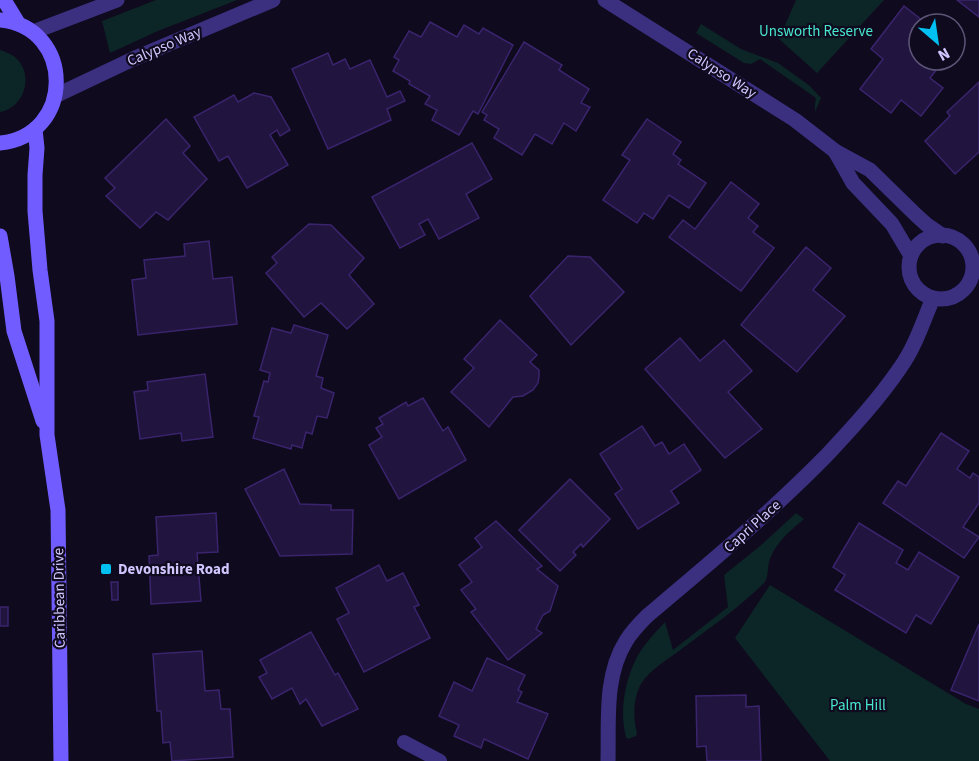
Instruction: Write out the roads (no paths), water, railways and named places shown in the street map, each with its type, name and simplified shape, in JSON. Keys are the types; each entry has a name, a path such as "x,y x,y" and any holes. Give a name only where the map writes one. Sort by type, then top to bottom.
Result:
{"main road":[{"path":"4,0 18,23"},
{"path":"0,20 18,23 33,32 46,45 57,75 55,96 48,113 35,129 17,139 0,143"},
{"name":"Caribbean Drive","path":"35,129 37,148 35,211 47,321 47,435 58,510 61,761"},
{"name":"Caribbean Drive","path":"0,236 14,332 47,435"}],"street":[{"path":"33,32 117,0"},
{"name":"Calypso Way","path":"55,96 133,59 273,0"},
{"name":"Calypso Way","path":"605,0 795,120 835,151 870,170 927,225 943,236"},
{"name":"Calypso Way","path":"835,151 854,183 892,224 911,256"},
{"path":"943,236 952,238 973,251 971,258 973,286 952,297 942,299 923,294 915,286 909,266 916,247 924,240 943,236"},
{"name":"Capri Place","path":"608,761 609,703 614,670 622,648 634,629 647,615 766,515 854,427 900,368 918,336 933,298"}],"lane":[{"path":"404,742 440,761"}],"place":[{"name":"Devonshire Road","path":"106,569"}],"park label":[{"name":"Unsworth Reserve","path":"816,31"},
{"name":"Palm Hill","path":"858,705"}]}
